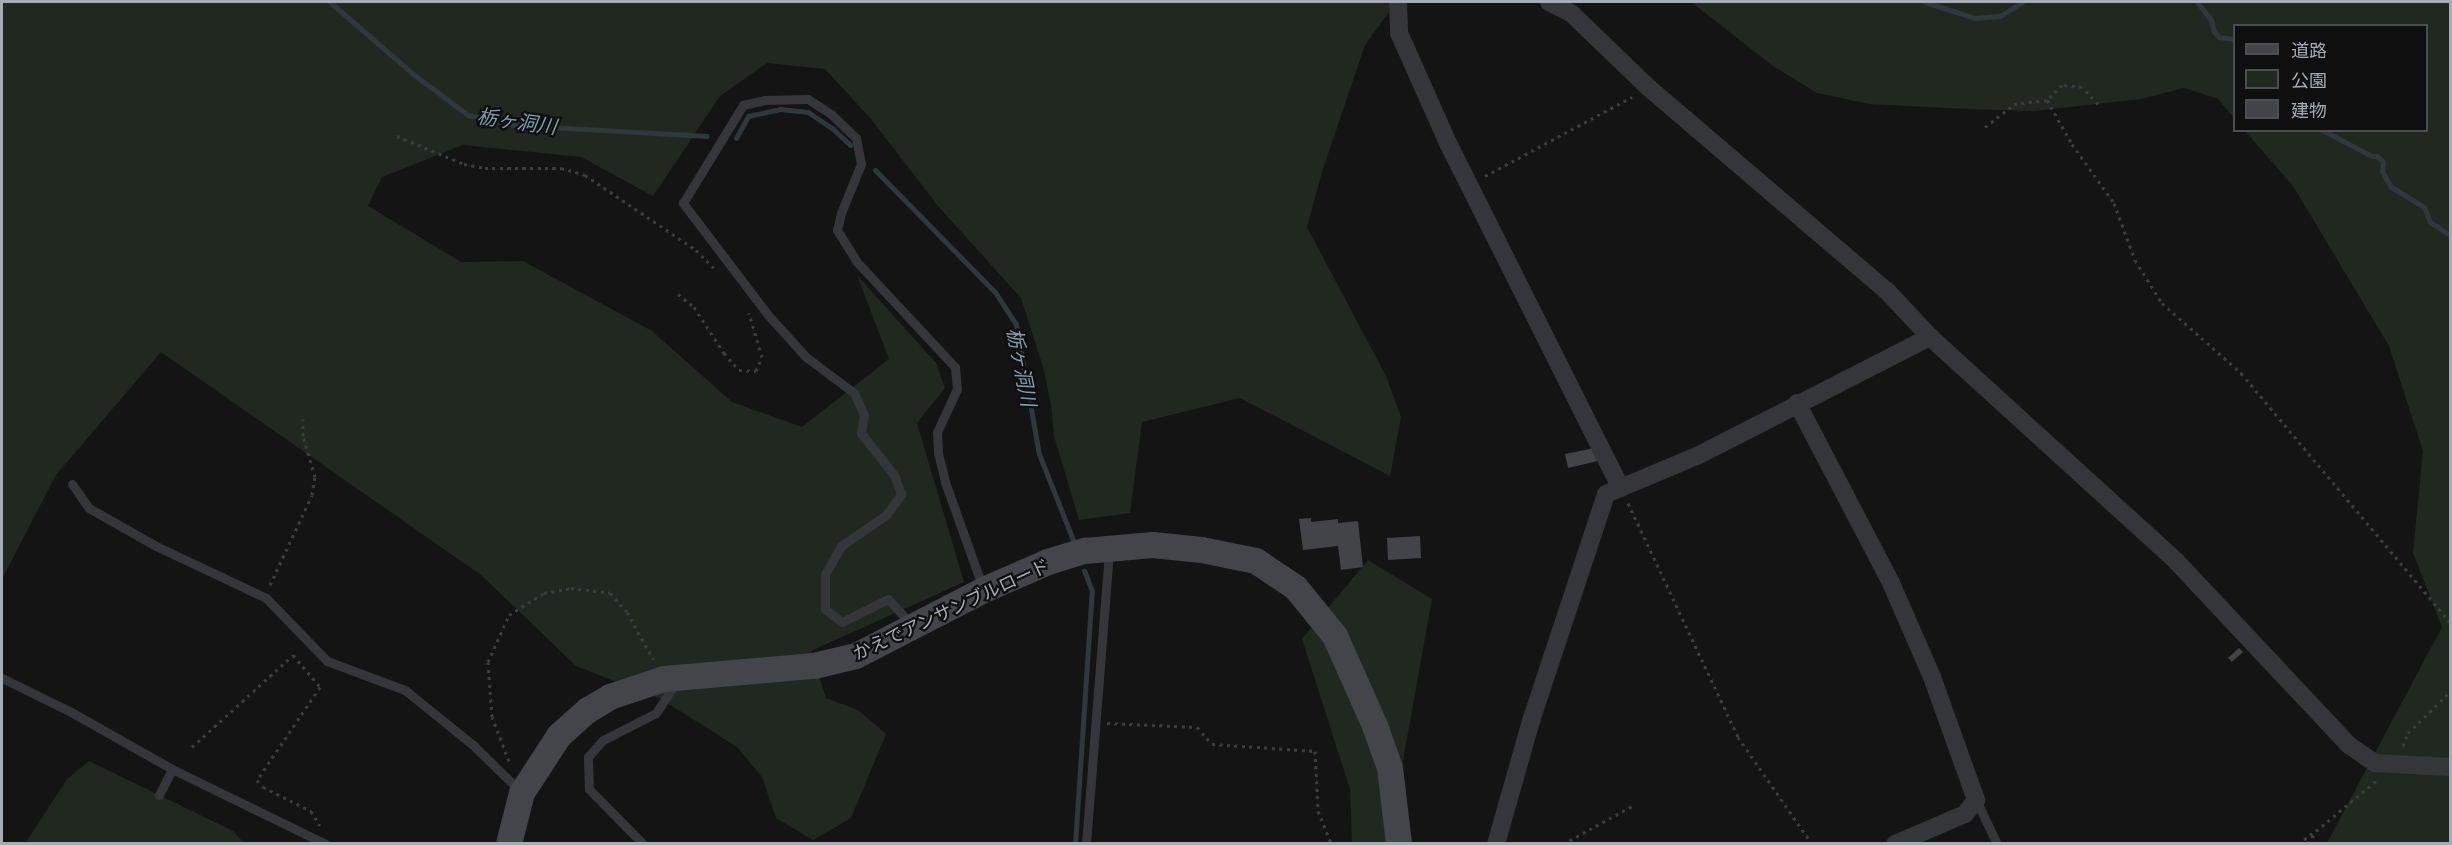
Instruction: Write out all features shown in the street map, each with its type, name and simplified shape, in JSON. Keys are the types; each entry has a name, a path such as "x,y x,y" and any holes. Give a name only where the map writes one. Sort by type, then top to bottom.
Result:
{"street":[{"path":"1398,2 1399,33 1448,143 1621,488"},
{"path":"1550,2 1571,13 1649,88 1887,291 1930,337 2176,561 2349,745 2375,763 2451,767"},
{"path":"1496,843 1531,721 1606,494 1697,456 1930,337"},
{"path":"1797,403 1891,583 1932,677 1976,800 1965,813 1895,843"},
{"name":"かえでアンサンブルロード","path":"509,843 522,793 559,736 587,711 610,697 671,679 814,666 856,656 984,590 1048,562 1085,551 1153,545 1202,550 1256,561 1296,588 1335,636 1375,726 1390,768 1400,843"}],"lane":[{"path":"914,627 888,599 842,622 825,609 825,574 841,546 886,515 901,494 894,475 861,433 864,415 854,393 806,357 776,324 682,203 743,105 764,100 808,99 831,114 856,138 861,164 841,213 837,230 856,261 955,367 957,389 937,432 938,453 945,482 984,590"},
{"path":"72,484 89,508 156,546 266,598 327,661 405,690 473,745 522,793"},
{"path":"1086,843 1109,548"},
{"path":"2,678 71,712 172,769 326,843"},
{"path":"642,843 589,789 588,757 603,740 656,713 671,679"},
{"path":"159,795 172,769"},
{"path":"1976,800 1997,843"}],"path":[{"path":"1985,127 2014,104 2047,100 2062,85 2082,87 2098,104"},
{"path":"1470,184 1649,88"},
{"path":"2047,100 2072,144 2114,203 2135,260 2162,303 2241,373 2451,622"},
{"path":"397,136 464,164 485,168 561,168 585,175 696,250 718,272"},
{"path":"678,294 694,307 724,353 739,370 756,371 762,357 745,305"},
{"path":"266,598 272,575 312,495 315,477 303,436 303,419"},
{"path":"1621,488 1738,737 1812,843"},
{"path":"522,793 492,717 488,662 509,615 544,593 571,588 610,593 627,612 671,679"},
{"path":"192,747 294,655 320,687 257,780 262,787 311,812 320,827"},
{"path":"2298,843 2316,831 2397,763 2408,733 2451,692"},
{"path":"1095,722 1197,727 1212,744 1315,751 1318,811 1331,843"},
{"path":"1563,843 1632,806"},
{"path":"2308,843 2316,831"}],"green space":[{"path":"2,2 1390,2 1389,12 1365,45 1322,172 1307,227 1386,376 1401,417 1390,476 1240,398 1142,422 1130,513 1079,520 1054,436 1051,405 1043,367 1021,298 938,206 871,119 825,69 767,63 720,96 653,196 581,157 463,145 382,177 368,206 461,262 523,261 652,331 732,402 802,427 889,359 857,275 936,363 945,388 917,423 964,582 811,651 826,698 858,710 886,734 851,818 813,840 776,818 762,777 737,747 661,699 576,666 481,575 161,352 56,475 2,579"},
{"path":"1691,2 2450,2 2450,843 2327,843 2442,627 2413,553 2423,451 2389,346 2293,186 2246,132 2428,132 2428,24 2233,24 2233,117 2218,99 2184,88 2141,99 2034,111 1869,104 1817,93 1773,66"},
{"path":"1368,560 1432,599 1400,777 1396,843 1352,843 1350,789 1302,639"},
{"path":"89,761 233,831 244,843 25,844 67,779"}],"building":[{"path":"1595,448 1598,461 1568,468 1565,454"},
{"path":"1311,518 1311,522 1338,519 1338,523 1358,521 1363,567 1341,570 1338,546 1303,550 1299,519"},
{"path":"1420,536 1421,558 1388,560 1387,538"},
{"path":"2239,648 2243,652 2232,662 2228,658"}],"waterway":[{"name":"栃ヶ洞川","path":"330,2 413,74 468,115 515,125 707,136"},
{"path":"1925,2 1975,18 2000,16 2022,2"},
{"path":"2197,2 2211,20 2214,32 2219,37 2233,39"},
{"name":"栃ヶ洞川","path":"736,138 748,116 780,109 808,112 832,128 850,145"},
{"path":"2326,132 2372,156 2377,156 2383,162 2382,171 2391,187 2424,207 2430,222 2450,235"},
{"name":"栃ヶ洞川","path":"875,170 995,292 1016,324 1039,454 1073,540"},
{"name":"栃ヶ洞川","path":"1075,844 1092,591 1084,570"}]}
